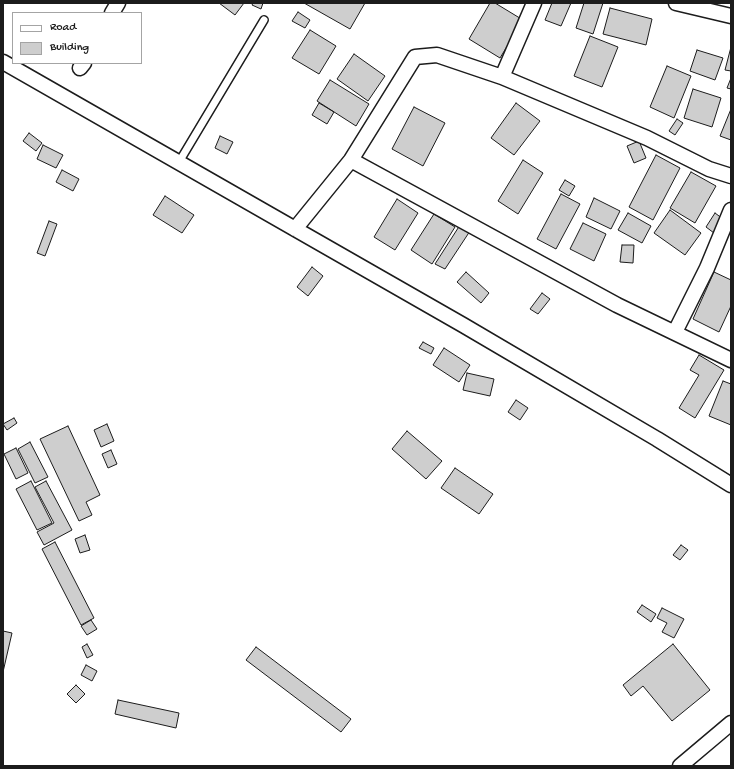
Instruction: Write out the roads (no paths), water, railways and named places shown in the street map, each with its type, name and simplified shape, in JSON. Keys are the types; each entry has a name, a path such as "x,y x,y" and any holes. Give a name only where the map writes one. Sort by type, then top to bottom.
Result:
{"street":[{"path":"113,12 118,3"},
{"path":"502,77 534,3"},
{"path":"676,3 731,16"},
{"path":"295,229 351,160 415,57 437,55 502,77 647,138 709,169 731,176"},
{"path":"3,62 483,337 657,439 731,485"},
{"path":"351,160 617,305 731,360"},
{"path":"675,332 707,268 731,210"},
{"path":"680,766 731,723"}],"lane":[{"path":"179,162 264,20"}]}
